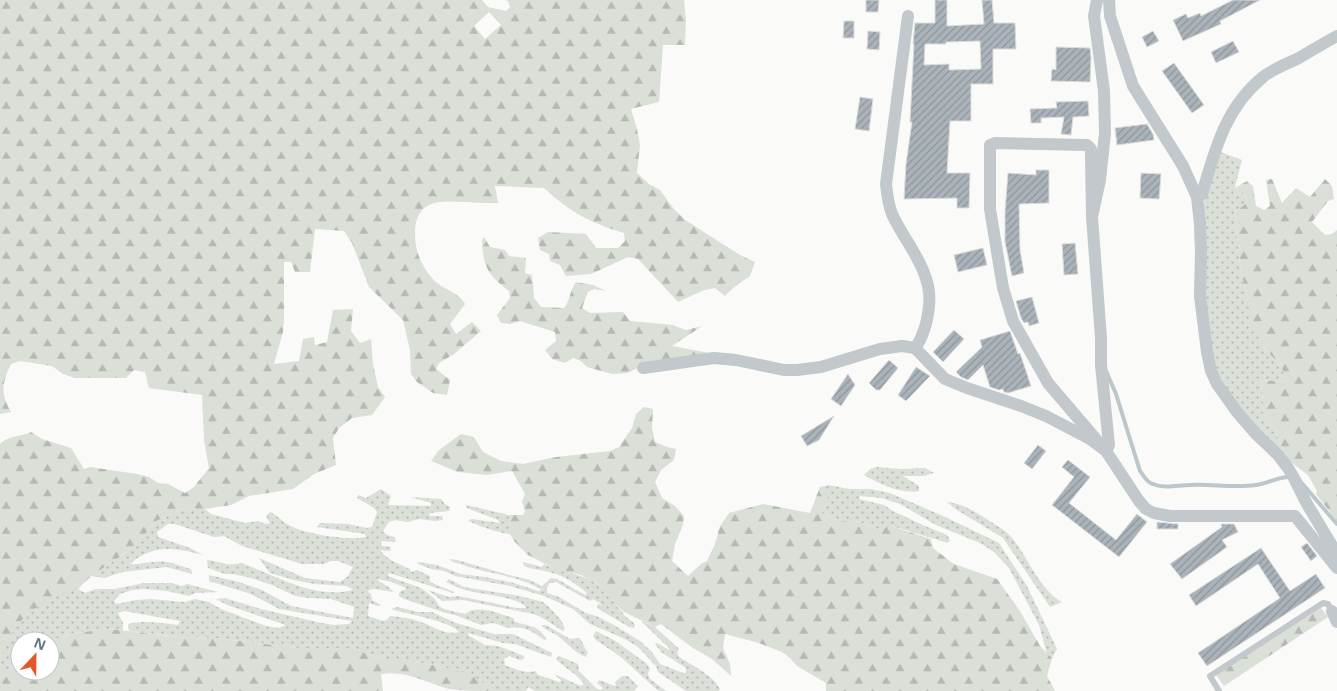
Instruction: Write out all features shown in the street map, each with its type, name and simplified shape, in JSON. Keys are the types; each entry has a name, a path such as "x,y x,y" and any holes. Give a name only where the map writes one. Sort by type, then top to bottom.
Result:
{"street":[{"path":"1092,217 1100,180 1105,133 1104,91 1094,16 1097,0"},
{"path":"1109,0 1110,16 1134,86 1183,166 1197,197 1201,242 1200,296 1207,352 1217,384 1237,412 1288,468 1337,554"},
{"path":"908,16 886,184 892,214 920,265 928,285 930,298 928,312 920,342 915,348"},
{"path":"1197,197 1202,194 1217,142 1225,125 1239,104 1263,77 1337,36"},
{"path":"1106,451 1110,445 1101,365 1101,338 1092,217 1091,149 1087,145 995,143 990,145 990,209 1003,288 1013,321 1048,383 1106,451 1138,501 1146,509 1154,513 1170,516 1295,516 1337,568"},
{"path":"643,368 722,358 784,370 797,370 821,367 880,349 902,346 915,348 945,379 1046,416 1090,439 1106,451"}],"lane":[{"path":"1219,691 1210,676 1323,603 1328,604 1334,616"}],"green space":[{"path":"0,0 482,0 488,7 506,11 510,7 508,1 505,0 684,0 686,20 685,45 663,45 659,102 631,109 640,145 637,173 649,184 660,190 673,208 685,220 740,255 755,262 750,276 725,296 715,288 704,290 678,302 638,259 628,257 591,274 566,276 560,265 550,261 549,254 540,250 538,238 548,232 586,234 596,248 618,248 625,241 624,233 581,216 544,188 495,186 498,203 439,202 431,204 419,214 416,222 415,240 420,258 425,269 433,279 458,296 465,304 450,324 456,334 472,322 481,331 454,354 439,363 436,369 450,380 447,395 433,393 417,382 411,374 410,350 403,320 369,287 352,243 344,231 315,229 310,272 295,272 291,262 284,262 283,332 274,364 299,361 303,339 314,337 315,345 327,342 333,310 353,309 351,331 360,343 371,339 373,364 378,387 385,397 372,415 352,418 339,428 333,438 336,465 314,474 293,489 249,496 231,505 205,509 182,509 158,520 127,552 91,576 78,589 57,595 33,610 14,631 10,631 10,637 0,661 0,444 7,439 31,432 42,439 71,448 84,469 90,467 137,474 149,477 158,483 168,484 185,493 194,487 209,468 204,440 202,395 149,388 145,372 134,370 126,378 75,378 63,374 52,366 20,361 11,364 4,383 5,399 11,412 0,414","holes":["489,12 501,25 485,39 474,26"]},
{"path":"1218,151 1242,160 1233,195 1243,192 1248,202 1235,212 1240,265 1249,307 1250,322 1266,350 1281,366 1288,382 1261,380 1264,417 1274,430 1288,460 1239,409 1213,365 1203,295 1204,199"},
{"path":"1272,179 1282,203 1296,188 1310,197 1325,179 1332,186 1334,199 1328,201 1312,222 1325,235 1332,234 1337,230 1337,521 1316,494 1317,491 1308,475 1288,460 1274,430 1264,417 1261,380 1288,382 1281,366 1266,350 1249,322 1249,307 1240,265 1235,212 1248,202 1243,192 1233,195 1233,189 1247,181 1253,186 1256,206 1264,210 1270,206 1266,180"},
{"path":"484,237 490,247 505,250 509,256 526,258 525,273 532,275 534,298 541,307 564,308 576,282 593,285 606,291 594,289 588,292 582,308 590,313 623,312 630,321 673,325 686,330 702,326 672,346 725,356 642,366 627,373 612,374 587,367 581,361 573,358 565,363 552,359 545,350 556,341 555,332 520,321 510,324 501,323 497,315 510,298 509,291 491,275 485,264 482,240"},
{"path":"644,407 653,409 652,428 655,442 676,449 674,460 661,470 655,482 662,498 675,506 684,516 672,561 688,576 707,561 715,544 720,526 729,513 763,504 810,513 820,487 831,489 822,513 837,520 863,523 877,529 891,526 931,539 933,548 954,564 997,579 1020,611 1040,646 1052,658 1047,676 1055,691 826,691 826,683 797,666 782,652 759,643 725,634 723,648 730,664 731,676 712,659 693,648 661,624 655,627 624,612 614,603 613,597 597,583 581,575 555,569 528,555 514,541 510,534 509,515 523,515 525,511 522,501 525,494 512,471 487,475 458,472 431,461 439,450 461,434 474,437 483,452 501,461 523,464 556,457 610,451 619,447 632,428 636,414"},
{"path":"877,467 900,469 925,468 934,473 923,476 903,476 919,486 919,491 912,492 897,490 864,475 870,469"},
{"path":"829,485 890,493 999,543 1027,586 1057,649 1052,658 1047,654 1039,625 1009,568 994,552 980,543 936,525 900,504 881,498 860,496 859,499 884,505 893,511 947,535 950,540 948,543 892,526 877,529 863,523 837,520 822,513 830,490 820,487"},
{"path":"381,489 391,496 388,505 431,506 431,503 410,497 441,499 450,507 449,511 430,513 429,516 442,516 443,520 419,519 408,522 395,520 389,522 383,531 387,535 395,537 396,542 381,541 382,546 391,547 390,551 380,550 389,559 410,569 411,572 417,570 430,576 430,582 454,592 389,573 388,576 421,588 444,609 465,614 475,610 500,613 511,617 515,622 534,627 547,639 544,640 523,628 509,628 493,623 481,625 404,599 399,596 399,593 406,588 392,582 377,579 393,592 369,590 368,592 371,594 372,600 381,605 369,603 368,616 383,621 387,620 390,616 408,618 448,633 459,632 447,624 391,609 397,607 419,612 432,612 456,623 494,634 513,634 552,653 551,657 515,644 503,643 468,633 468,635 485,645 498,646 524,656 524,659 520,660 509,656 504,659 505,665 516,669 527,672 535,671 538,675 560,682 561,680 554,674 581,686 584,684 556,659 559,656 578,664 579,671 597,689 601,690 603,688 597,683 599,680 615,686 615,682 622,676 628,676 638,686 634,691 535,691 528,687 526,691 495,691 471,675 440,666 373,656 353,648 298,648 215,638 180,637 129,631 128,624 153,622 178,625 180,621 124,611 118,613 123,623 123,631 109,629 75,633 60,638 60,631 13,631 31,612 46,601 71,589 78,589 85,593 96,589 115,589 144,583 171,583 182,586 187,584 218,592 195,593 189,596 167,591 132,590 120,594 114,601 116,604 151,599 185,602 195,599 209,602 221,609 266,626 279,628 286,625 227,605 216,599 225,598 261,609 317,622 334,625 349,624 352,621 279,609 251,594 209,581 209,575 239,582 262,590 291,606 353,618 354,607 331,599 295,596 251,578 225,574 208,568 207,560 228,564 241,563 296,585 324,592 353,590 347,586 314,584 270,573 259,558 305,578 340,582 348,576 353,567 338,561 324,564 302,564 242,546 224,536 214,537 175,524 168,524 157,532 158,537 190,548 203,555 183,550 155,550 130,564 167,562 191,569 192,574 167,567 123,572 104,578 91,576 127,552 158,520 182,509 205,509 211,514 245,523 258,521 266,524 270,523 266,516 270,512 289,525 315,534 359,538 366,537 365,534 317,527 320,523 372,527 377,512 357,498 359,495 366,498"},
{"path":"947,502 958,504 971,510 1007,532 1047,590 1062,602 1050,607 1003,538"},
{"path":"466,505 509,515 510,534 489,529 468,520 500,523 498,520 467,508"},
{"path":"449,559 530,580 542,586 551,578 557,579 585,595 587,593 564,577 524,566 523,562 542,567 544,564 589,579 605,589 614,598 613,600 624,615 635,624 634,628 600,610 597,607 598,604 603,605 593,599 590,601 556,582 550,583 547,587 547,593 559,597 586,613 614,625 640,641 651,651 660,664 686,673 686,668 661,652 655,644 657,643 669,650 669,648 641,621 655,627 679,649 677,653 679,657 707,675 720,689 719,691 686,691 658,672 656,666 638,647 625,639 590,624 573,609 544,596 510,586 455,576 444,571 431,569 417,562 437,565 461,574 514,583 538,591 542,590 525,582 472,568"},
{"path":"449,579 464,587 520,596 543,602 561,620 565,629 563,631 533,614 463,600 442,601 428,590 449,597 458,596 517,608 526,607 507,598 463,589 446,582"},
{"path":"1321,608 1328,617 1224,686 1216,675"},
{"path":"541,625 546,625 570,639 579,638 588,652 586,657 578,653"},
{"path":"109,629 180,637 215,638 298,648 353,648 373,656 440,666 472,675 495,691 449,689 415,677 390,673 381,674 383,691 0,691 0,665 10,669 10,681 60,681 60,638 75,633"},
{"path":"596,631 614,640 647,664 650,669 648,673 649,678 666,691 656,689 621,657 596,640 593,636"},
{"path":"10,636 10,669 8,671 0,665 0,659"}],"building":[{"path":"866,0 879,0 878,12 866,12"},
{"path":"935,0 947,0 947,26 984,24 982,0 992,0 994,23 1015,23 1016,49 993,49 993,84 971,84 971,121 950,121 947,173 970,173 969,208 957,208 957,198 904,199 906,164 912,122 910,122 915,23 935,23","holes":["980,41 981,69 949,70 949,64 924,65 925,44"]},
{"path":"1233,0 1260,0 1220,21 1221,24 1183,41 1173,20 1186,14 1188,18 1200,13 1201,16"},
{"path":"844,21 854,21 854,38 843,38"},
{"path":"868,31 880,32 879,50 867,49"},
{"path":"1153,31 1159,41 1147,47 1142,37"},
{"path":"1233,41 1239,52 1216,63 1211,52"},
{"path":"1056,47 1090,48 1090,82 1051,81 1052,69 1056,70"},
{"path":"1174,63 1204,105 1192,113 1162,71"},
{"path":"860,97 873,99 869,131 855,129"},
{"path":"1088,101 1089,116 1073,117 1071,135 1061,134 1064,117 1041,118 1041,123 1031,123 1030,109 1057,108 1056,102"},
{"path":"1147,124 1154,140 1117,145 1115,128"},
{"path":"1036,170 1049,170 1049,203 1019,204 1020,250 1024,273 1012,276 1005,242 1008,173 1036,175"},
{"path":"1141,173 1161,174 1159,199 1140,198"},
{"path":"1075,243 1078,274 1064,275 1062,244"},
{"path":"983,248 987,265 958,272 954,255"},
{"path":"1032,297 1039,323 1029,326 1028,322 1024,323 1021,318 1016,301"},
{"path":"954,330 964,339 943,362 933,352"},
{"path":"1010,331 1031,386 1008,393 1004,392 1003,389 999,390 990,387 983,365 968,380 956,372 982,347 980,340"},
{"path":"889,360 898,368 880,390 876,390 869,383"},
{"path":"916,367 930,376 906,401 898,395"},
{"path":"848,374 855,385 841,406 831,399"},
{"path":"834,416 819,440 807,446 801,436"},
{"path":"1038,445 1046,451 1032,469 1024,463"},
{"path":"1068,460 1090,477 1069,503 1116,540 1137,514 1147,522 1119,557 1052,505 1074,477 1062,467"},
{"path":"1157,522 1178,524 1178,529 1157,529"},
{"path":"1221,524 1234,524 1238,532 1222,540 1227,547 1182,579 1170,564 1222,527"},
{"path":"1307,543 1317,556 1311,561 1301,547"},
{"path":"1261,548 1290,591 1316,574 1325,588 1207,666 1198,653 1280,598 1258,564 1196,606 1189,595"}],"waterway":[{"path":"1106,371 1116,394 1140,471 1151,483 1167,487 1199,485 1248,486 1289,477"},
{"path":"1300,481 1337,524"}]}
